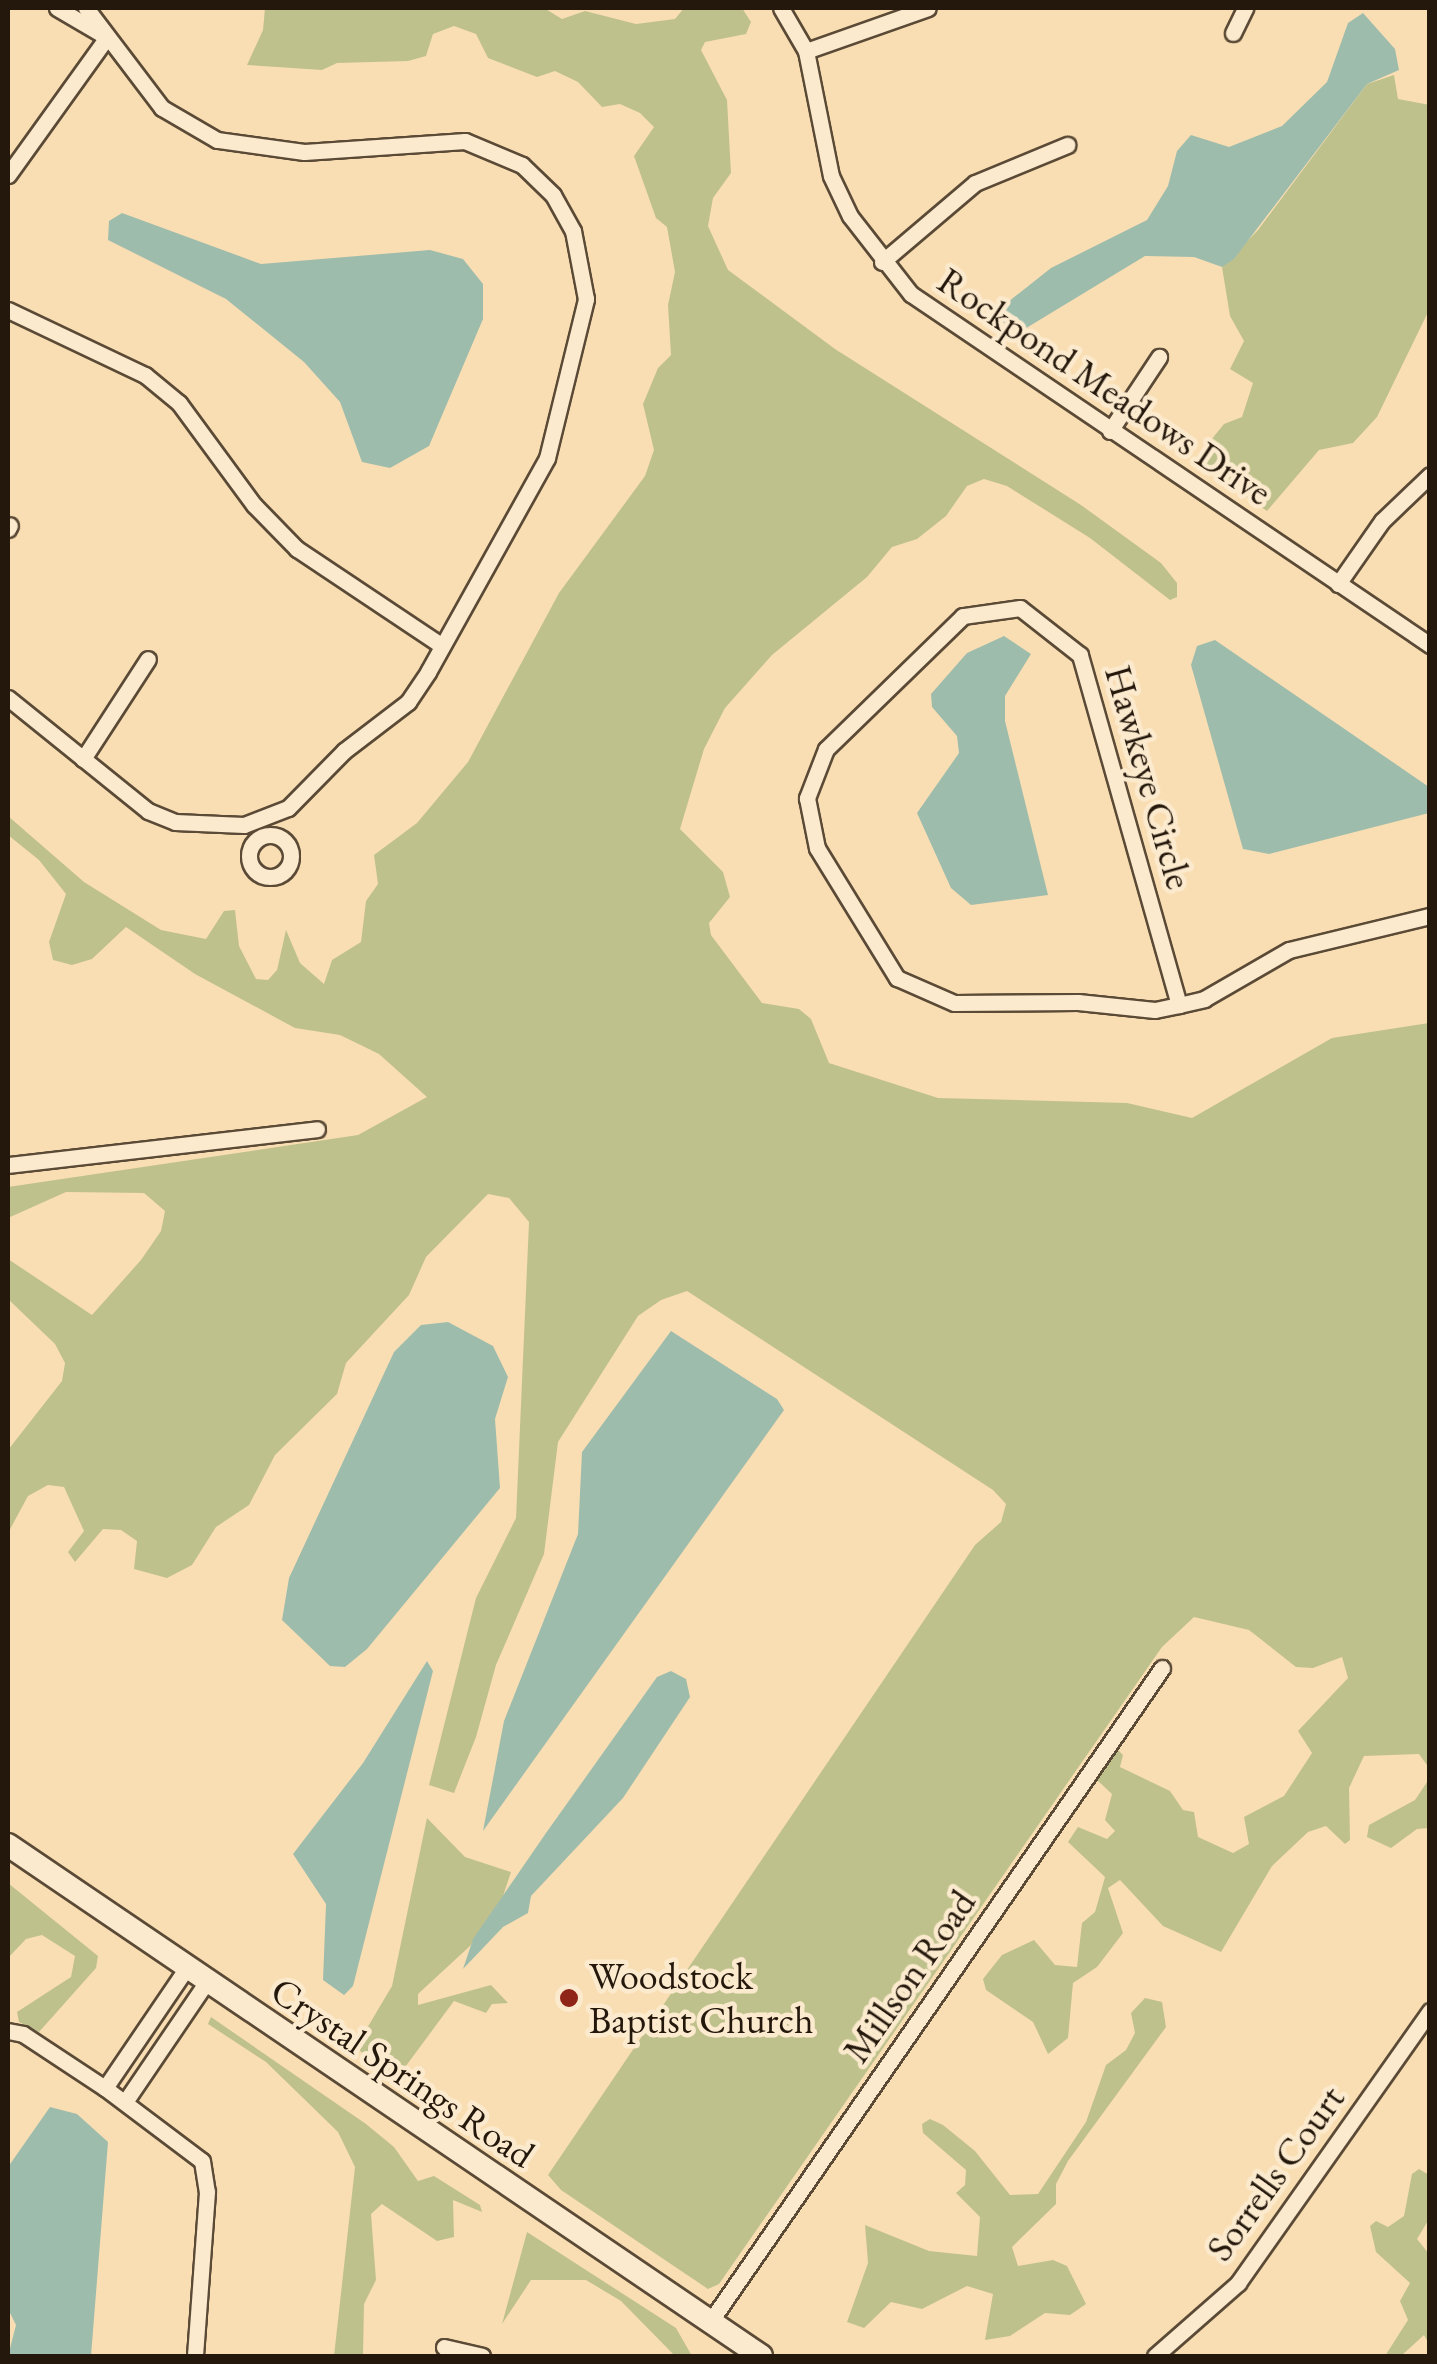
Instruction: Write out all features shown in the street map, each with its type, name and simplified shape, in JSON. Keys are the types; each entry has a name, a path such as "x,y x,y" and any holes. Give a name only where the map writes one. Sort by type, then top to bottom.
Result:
{"street":[{"path":"57,8 107,37"},
{"path":"8,698 148,811 175,822 263,826 408,702 540,474 581,335 584,274 573,230 544,184 507,157 465,141 304,152 218,140 162,108 86,8"},
{"name":"Rockpond Meadows Drive","path":"781,8 806,51 831,176 882,262 936,315 1430,645"},
{"path":"806,51 928,8"},
{"path":"1233,33 1245,8"},
{"path":"8,175 107,37"},
{"path":"882,262 975,183 1067,145"},
{"path":"8,310 145,375 178,404 254,504 297,549 441,645"},
{"path":"1110,431 1159,357"},
{"path":"1338,584 1382,521 1430,475"},
{"name":"Hawkeye Circle","path":"1179,1005 1095,690 1080,656 1020,608 963,616 826,749 807,798 817,848 879,956 921,992 954,1003 1078,1002 1155,1010 1179,1005 1225,989 1289,950 1430,916"},
{"path":"83,759 148,659"},
{"path":"8,1165 317,1129"},
{"name":"Millson Road","path":"710,2322 1162,1668"},
{"name":"Crystal Springs Road","path":"8,1844 186,1969 760,2356"},
{"path":"105,2088 186,1969"},
{"path":"125,2102 206,1982"},
{"name":"Sorrells Court","path":"1156,2356 1238,2283 1430,2012"},
{"path":"8,2031 22,2034 105,2088 202,2161 207,2192 196,2356"},
{"path":"444,2346 482,2356"}],"green space":[{"path":"265,8 544,8 562,19 585,11 636,24 675,19 684,8 742,8 751,22 746,34 705,42 701,50 727,100 731,173 713,198 708,226 728,270 835,349 1081,505 1161,563 1177,583 1177,597 1170,600 1090,538 1007,486 984,479 967,486 946,516 917,539 892,547 867,577 772,655 725,708 704,749 680,829 723,872 730,897 709,923 711,935 762,1003 799,1009 811,1019 829,1063 938,1098 1127,1103 1192,1118 1332,1038 1429,1023 1429,1768 1419,1754 1364,1756 1349,1788 1350,1840 1345,1844 1326,1826 1308,1832 1272,1866 1221,1952 1163,1926 1120,1880 1108,1888 1123,1933 1097,1967 1073,1983 1068,2038 1048,2054 1033,2022 986,1990 983,1979 1002,1955 1034,1940 1055,1965 1077,1967 1082,1923 1095,1912 1105,1877 1068,1842 1078,1827 1107,1839 1115,1831 1105,1820 1112,1794 1097,1780 1115,1747 1123,1755 1120,1767 1170,1791 1183,1810 1194,1812 1198,1837 1233,1853 1249,1844 1244,1817 1284,1796 1312,1753 1298,1731 1348,1678 1342,1657 1313,1668 1296,1667 1249,1630 1194,1617 1162,1647 719,2284 708,2289 561,2190 548,2175 975,1545 1001,1522 1006,1504 993,1490 687,1291 661,1300 638,1316 558,1442 544,1554 496,1665 476,1737 454,1793 429,1785 476,1598 516,1518 529,1222 509,1198 488,1194 426,1257 409,1295 346,1363 337,1394 275,1455 249,1505 216,1527 192,1565 167,1578 134,1569 137,1541 121,1530 103,1529 75,1562 68,1552 84,1531 64,1487 48,1485 28,1496 8,1533 8,1450 62,1381 65,1363 55,1344 8,1299 8,1259 92,1315 141,1260 161,1231 165,1211 144,1193 66,1192 8,1218 8,1187 358,1135 427,1097 379,1054 340,1035 295,1028 195,974 126,927 92,959 72,965 53,960 49,942 66,894 39,860 8,835 8,816 84,882 161,930 206,939 224,911 235,910 239,946 256,979 268,980 277,970 286,930 300,963 324,984 332,960 361,942 366,901 378,884 374,855 417,823 468,762 559,593 645,476 654,450 643,404 658,368 671,355 668,305 675,272 667,227 656,218 634,156 654,127 640,113 620,104 602,107 578,82 555,71 537,77 488,58 476,34 454,26 433,34 426,56 408,61 337,63 322,70 247,65 263,30"},
{"path":"1394,75 1398,99 1430,105 1429,310 1377,417 1353,443 1319,450 1267,511 1194,461 1224,424 1242,417 1253,383 1230,369 1244,341 1230,316 1222,267 1258,230 1367,84"},
{"path":"1429,1779 1429,1828 1417,1829 1391,1848 1367,1837 1369,1825 1415,1800"},
{"path":"427,1818 465,1857 511,1872 503,1896 470,1946 418,1994 418,2005 491,1985 508,2003 492,2004 486,2013 454,2001 397,2078 360,2051 360,2040 392,1986"},
{"path":"8,1883 98,1956 96,1968 39,2032 19,2022 17,2012 71,1977 75,1956 42,1935 26,1939 8,1958"},
{"path":"1145,1998 1162,2002 1166,2027 1068,2161 1056,2184 1056,2204 1012,2247 1018,2266 1053,2260 1067,2266 1086,2304 1070,2315 1045,2313 1010,2336 985,2340 993,2294 967,2286 922,2309 891,2302 864,2328 847,2322 868,2263 865,2225 929,2251 977,2256 980,2217 956,2193 965,2185 966,2170 923,2133 922,2124 930,2119 943,2125 975,2151 1010,2195 1038,2194 1086,2122 1106,2065 1126,2050 1135,2033 1131,2013"},
{"path":"211,2017 366,2124 394,2147 418,2181 434,2176 480,2205 482,2212 453,2200 454,2237 437,2241 382,2204 371,2214 376,2280 364,2304 363,2356 334,2356 355,2167 338,2132 266,2062 208,2024"},
{"path":"1419,2169 1429,2175 1429,2219 1417,2239 1429,2254 1429,2344 1424,2335 1401,2356 1385,2356 1408,2320 1400,2301 1410,2283 1376,2252 1370,2226 1376,2221 1388,2227 1404,2216 1412,2174"},
{"path":"527,2232 676,2328 692,2356 675,2356 621,2301 586,2280 531,2280 502,2324"}],"shaded area":[{"path":"1363,13 1395,49 1399,70 1367,84 1234,259 1222,267 1194,257 1145,256 1023,330 989,317 1051,268 1147,220 1168,186 1177,151 1191,135 1229,147 1282,126 1327,82 1348,23"},
{"path":"122,213 261,264 430,250 463,259 483,284 483,319 429,446 390,468 362,462 340,402 304,362 226,299 108,240 109,221"},
{"path":"1004,636 1031,654 1005,696 1005,721 1048,895 971,905 951,888 917,813 959,753 957,736 932,707 931,694 967,653"},
{"path":"1215,640 1429,787 1429,813 1269,854 1243,849 1191,665 1197,646"},
{"path":"448,1322 493,1346 508,1377 495,1419 500,1488 367,1649 345,1667 330,1666 282,1620 289,1578 394,1352 421,1325"},
{"path":"671,1331 777,1399 784,1410 483,1831 504,1721 578,1534 582,1452"},
{"path":"427,1661 433,1671 353,1986 344,1995 323,1980 326,1904 293,1854 363,1763"},
{"path":"671,1671 686,1679 690,1697 623,1798 531,1896 528,1913 503,1927 463,1969 473,1939 546,1833 657,1677"},
{"path":"50,2107 77,2114 108,2142 91,2356 8,2356 16,2325 8,2309 8,2167"}],"place":[{"name":"Woodstock Baptist Church","path":"569,1998"}]}
